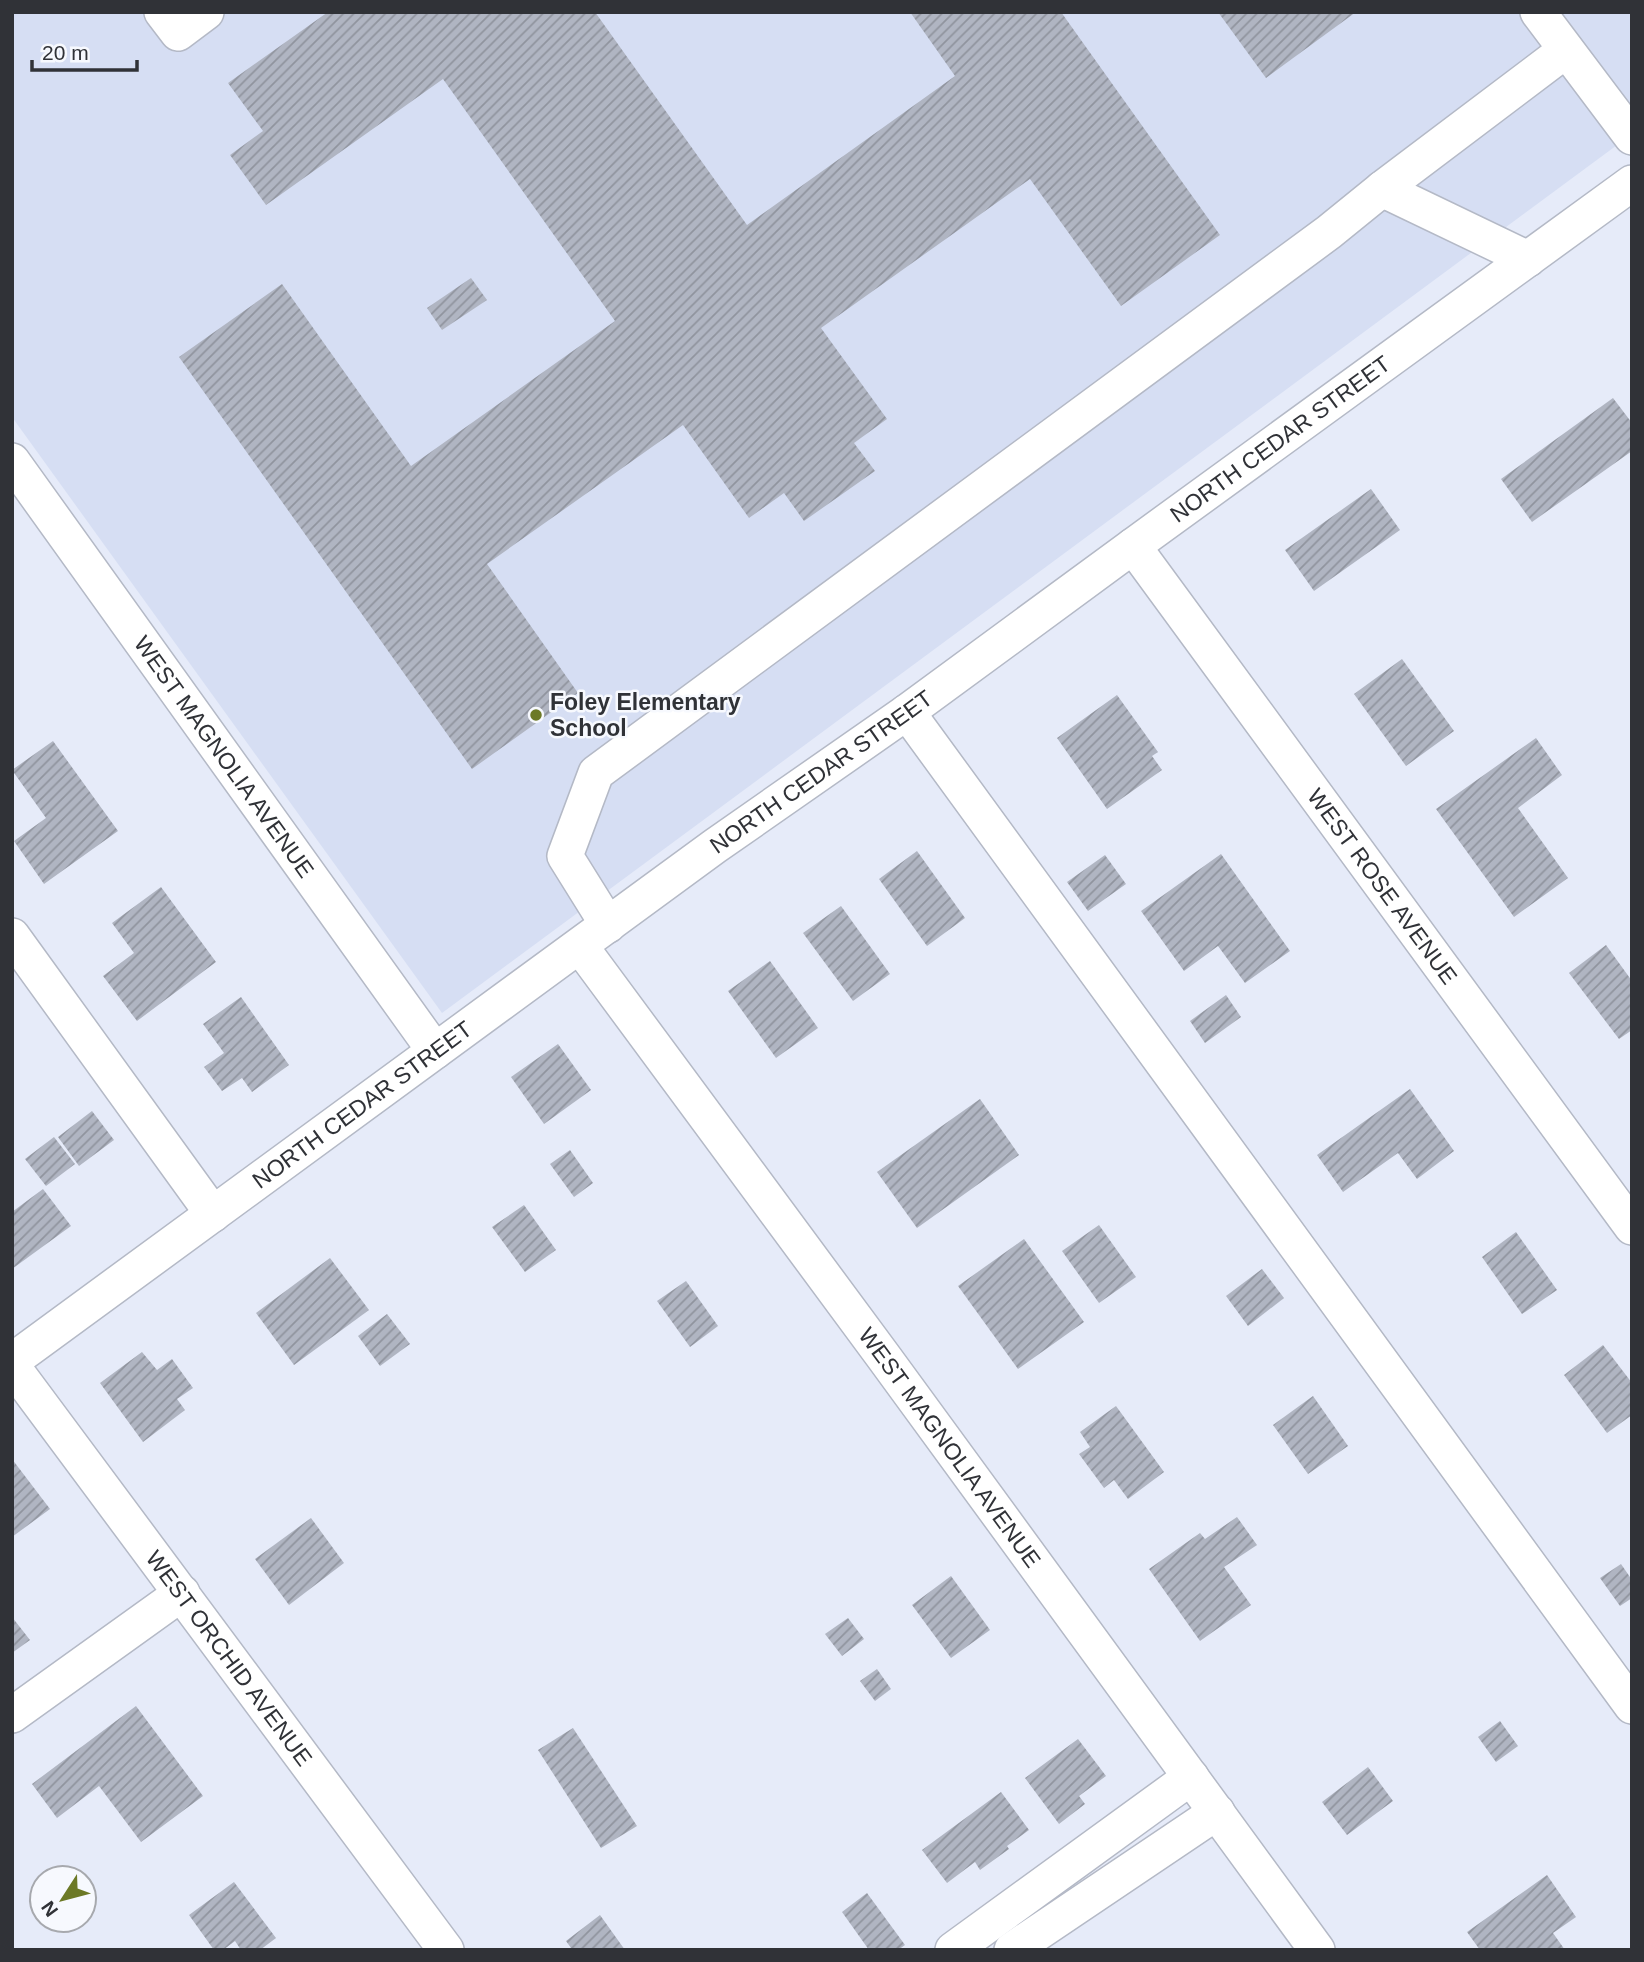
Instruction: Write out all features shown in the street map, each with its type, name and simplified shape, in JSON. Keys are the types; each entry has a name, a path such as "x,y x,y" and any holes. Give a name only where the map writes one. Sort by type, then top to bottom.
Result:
{"street":[{"path":"162,12 178,33 206,12"},
{"path":"1538,12 1632,137"},
{"path":"608,925 565,856 596,773 1329,232 1566,50"},
{"name":"NORTH CEDAR STREET","path":"12,1364 715,846 907,712 1632,183"},
{"path":"1382,189 1528,259"},
{"name":"WEST MAGNOLIA AVENUE","path":"12,461 435,1051"},
{"name":"WEST ROSE AVENUE","path":"1133,546 1632,1227"},
{"path":"907,712 1632,1706"},
{"path":"12,936 213,1214"},
{"name":"WEST MAGNOLIA AVENUE","path":"580,946 1317,1950"},
{"name":"WEST ORCHID AVENUE","path":"12,1364 446,1950"},
{"path":"12,1715 182,1593"},
{"path":"953,1950 1191,1777"},
{"path":"1012,1950 1217,1812"}],"shaded area":[{"name":"Foley Elementary School","path":"12,12 1632,12 1632,134 442,1013 12,417"}],"building":[{"path":"328,12 595,12 747,225 955,76 910,12 1061,12 1220,235 1121,306 1030,179 821,328 887,419 854,443 875,471 804,521 784,493 749,518 683,425 487,564 578,693 472,769 179,357 282,284 411,466 615,321 443,79 266,205 230,155 263,131 228,83"},
{"path":"1218,12 1356,12 1266,78"},
{"path":"471,278 487,300 442,330 427,308"},
{"path":"1613,398 1632,423 1632,451 1532,522 1501,479"},
{"path":"1371,489 1400,530 1314,591 1285,550"},
{"path":"1402,659 1454,731 1406,766 1354,694"},
{"path":"1117,695 1158,752 1152,756 1162,770 1107,809 1057,738"},
{"path":"1536,738 1562,775 1518,808 1568,878 1514,917 1436,809"},
{"path":"53,741 118,831 44,884 14,841 46,818 12,770"},
{"path":"917,851 965,918 927,946 879,879"},
{"path":"1221,854 1290,951 1245,983 1218,946 1184,971 1141,911"},
{"path":"1105,855 1126,884 1088,911 1067,882"},
{"path":"161,887 216,962 137,1021 103,976 134,953 112,923"},
{"path":"841,906 890,974 853,1001 803,933"},
{"path":"1606,945 1632,981 1632,1030 1619,1039 1569,973"},
{"path":"770,961 818,1028 776,1058 728,991"},
{"path":"1226,995 1241,1017 1205,1043 1190,1021"},
{"path":"241,997 289,1065 252,1092 242,1078 222,1091 204,1067 224,1053 203,1024"},
{"path":"558,1044 591,1090 544,1124 511,1077"},
{"path":"1410,1089 1454,1151 1417,1179 1398,1153 1343,1192 1317,1155"},
{"path":"980,1099 1019,1155 917,1228 877,1172"},
{"path":"92,1111 114,1140 79,1166 58,1137"},
{"path":"54,1137 75,1164 46,1186 25,1159"},
{"path":"570,1150 593,1183 574,1197 550,1164"},
{"path":"43,1189 71,1226 12,1269 12,1212"},
{"path":"524,1205 556,1250 525,1272 492,1227"},
{"path":"1099,1225 1136,1277 1099,1303 1062,1251"},
{"path":"1516,1232 1557,1290 1522,1314 1482,1257"},
{"path":"1024,1239 1084,1322 1018,1369 958,1286"},
{"path":"330,1258 369,1310 294,1365 256,1313"},
{"path":"1262,1269 1284,1298 1248,1326 1226,1296"},
{"path":"686,1281 718,1326 690,1347 657,1301"},
{"path":"387,1314 410,1344 380,1366 358,1336"},
{"path":"1603,1345 1632,1383 1632,1415 1607,1433 1564,1375"},
{"path":"142,1352 157,1370 172,1359 193,1388 177,1399 185,1410 143,1442 100,1383"},
{"path":"1313,1396 1348,1446 1308,1474 1273,1425"},
{"path":"1116,1406 1164,1472 1128,1499 1114,1480 1104,1488 1079,1454 1090,1447 1080,1432"},
{"path":"12,1459 50,1509 12,1537"},
{"path":"1237,1517 1257,1545 1224,1567 1251,1605 1200,1641 1149,1569 1200,1533 1205,1539"},
{"path":"311,1518 344,1563 289,1605 255,1559"},
{"path":"1621,1564 1632,1580 1632,1598 1620,1606 1600,1578"},
{"path":"951,1576 990,1630 951,1658 912,1605"},
{"path":"12,1617 30,1640 12,1653"},
{"path":"848,1618 864,1639 842,1656 825,1634"},
{"path":"877,1669 891,1689 875,1701 860,1681"},
{"path":"136,1706 203,1796 141,1842 99,1786 57,1818 32,1784"},
{"path":"1500,1721 1518,1746 1496,1762 1478,1737"},
{"path":"573,1728 637,1826 601,1848 538,1750"},
{"path":"1078,1739 1106,1776 1079,1796 1085,1804 1059,1824 1025,1778"},
{"path":"1368,1767 1393,1801 1347,1835 1322,1802"},
{"path":"1001,1792 1029,1830 980,1870 975,1862 947,1883 922,1850"},
{"path":"1547,1875 1576,1917 1553,1933 1565,1950 1480,1950 1467,1932"},
{"path":"234,1882 276,1938 260,1950 241,1950 235,1941 223,1950 214,1950 189,1915"},
{"path":"867,1893 905,1945 898,1950 869,1950 842,1912"},
{"path":"600,1915 625,1950 568,1950 571,1948 566,1941"}],"place":[{"name":"Foley Elementary School","path":"536,715"}]}
